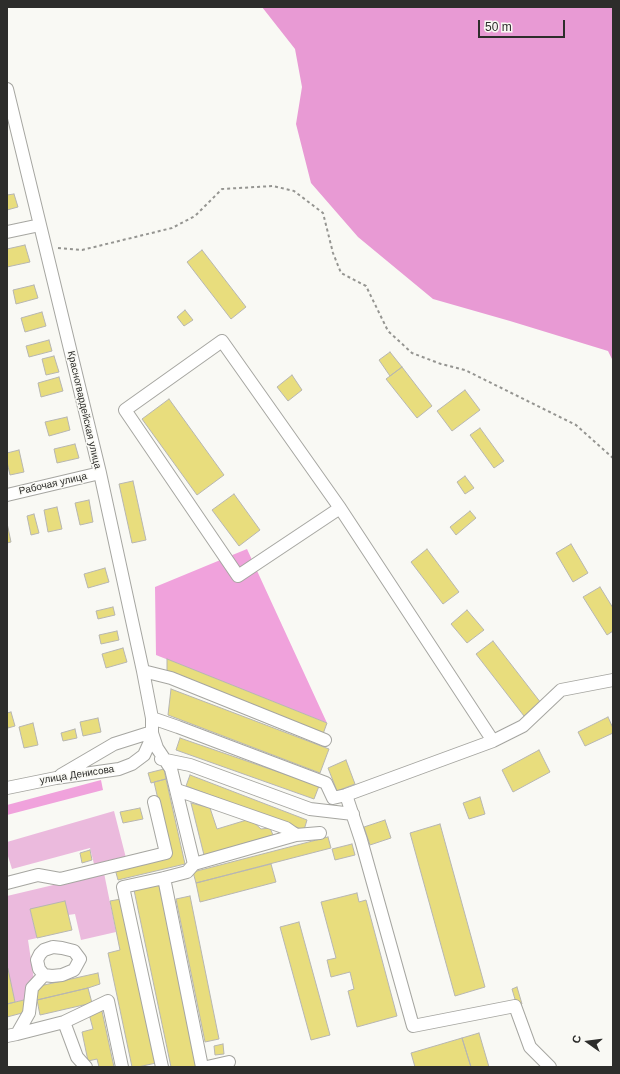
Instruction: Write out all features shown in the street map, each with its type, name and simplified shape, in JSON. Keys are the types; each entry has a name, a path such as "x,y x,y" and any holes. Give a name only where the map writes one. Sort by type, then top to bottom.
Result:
{"street":[{"name":"Красногвардейская улица","path":"7,90 100,474 152,718 152,732"},
{"path":"7,232 40,225"},
{"path":"340,508 238,576 125,410 222,341 340,508 493,741"},
{"name":"Рабочая улица","path":"7,495 100,474"},
{"path":"142,671 171,678 324,740"},
{"path":"152,718 326,783 333,798 346,795 493,741 523,726 561,690 613,680"},
{"path":"152,732 144,755 190,765 310,809 353,814"},
{"path":"152,732 157,748 171,769 194,864"},
{"path":"56,778 114,744 152,732"},
{"name":"улица Денисова","path":"7,788 56,778 119,769 132,764 144,755"},
{"path":"177,790 286,828 296,835"},
{"path":"346,795 353,814 414,1026 515,1006 530,1047 550,1067"},
{"path":"7,883 38,875 60,878 166,853 154,802"},
{"path":"162,1067 123,887 187,872 194,864 296,835 320,833"},
{"path":"164,878 202,1067"},
{"path":"12,1035 29,1013 32,988 44,975"},
{"path":"12,1035 64,1022 108,1001 122,1067"},
{"path":"64,1022 77,1057 86,1067"},
{"path":"207,1067 229,1062"}],"path":[{"path":"45,248 82,250 172,228 195,216 222,190 273,186 294,191 322,213 333,253 341,273 366,286 388,331 412,353 440,364 465,370 576,425 613,458"}],"shaded area":[{"path":"262,7 613,7 613,361 608,351 433,299 358,237 311,183 296,124 302,87 295,49"},
{"path":"247,549 327,723 156,655 155,587"},
{"path":"101,780 103,790 7,815 7,805"},
{"path":"114,811 126,858 95,868 90,848 12,869 7,853 7,842"},
{"path":"104,873 116,932 81,940 75,914 68,915 30,909 37,938 28,940 37,1000 15,1002 7,967 7,896"}],"building":[{"path":"14,194 18,207 7,210 7,195"},
{"path":"25,245 30,262 7,267 7,249"},
{"path":"202,250 246,307 231,319 187,262"},
{"path":"34,285 38,298 16,304 13,290"},
{"path":"185,310 193,320 184,326 177,317"},
{"path":"42,312 46,326 25,332 21,318"},
{"path":"49,340 52,351 29,357 26,346"},
{"path":"390,352 402,367 390,376 379,360"},
{"path":"54,356 59,372 46,375 42,359"},
{"path":"402,367 432,406 417,418 386,379"},
{"path":"292,375 302,390 288,401 277,387"},
{"path":"59,377 63,391 41,397 38,383"},
{"path":"465,390 480,410 452,431 437,411"},
{"path":"169,399 224,475 197,495 142,419"},
{"path":"67,417 70,430 49,436 45,422"},
{"path":"480,428 504,461 494,468 470,435"},
{"path":"75,444 79,458 57,463 54,449"},
{"path":"19,450 24,472 10,475 7,462 7,453"},
{"path":"465,476 474,488 465,494 457,482"},
{"path":"133,481 146,540 132,543 119,484"},
{"path":"234,494 260,530 239,546 212,510"},
{"path":"89,500 93,522 80,525 75,503"},
{"path":"57,507 62,529 48,532 44,510"},
{"path":"470,511 476,518 456,535 450,527"},
{"path":"34,514 39,533 31,535 27,516"},
{"path":"7,523 11,542 7,543"},
{"path":"571,544 588,573 573,582 556,553"},
{"path":"427,549 459,592 443,604 411,562"},
{"path":"105,568 109,582 88,588 84,574"},
{"path":"600,587 613,608 613,631 607,635 583,597"},
{"path":"113,607 115,615 98,619 96,611"},
{"path":"467,610 484,630 467,643 451,624"},
{"path":"117,631 119,640 101,644 99,635"},
{"path":"493,641 541,703 524,716 476,654"},
{"path":"123,648 127,662 106,668 102,654"},
{"path":"167,659 327,723 323,734 167,672"},
{"path":"171,689 329,749 320,773 168,715"},
{"path":"11,712 15,726 8,728 7,713"},
{"path":"608,717 613,728 613,733 585,746 578,732"},
{"path":"98,718 101,732 83,736 80,722"},
{"path":"33,723 38,745 24,748 19,727"},
{"path":"75,729 77,738 63,741 61,733"},
{"path":"180,738 319,786 314,799 176,750"},
{"path":"539,750 550,772 513,792 502,770"},
{"path":"346,760 355,784 337,791 328,768"},
{"path":"164,769 166,779 151,783 148,773"},
{"path":"190,775 307,820 304,830 186,786"},
{"path":"166,779 185,864 118,880 115,869 171,856 154,782"},
{"path":"480,797 485,814 469,819 463,803"},
{"path":"191,803 210,808 217,829 250,819 261,829 270,828 273,835 204,855"},
{"path":"140,808 143,819 123,823 120,812"},
{"path":"385,820 391,838 370,845 364,827"},
{"path":"440,824 485,987 455,996 410,833"},
{"path":"328,837 331,848 196,883 193,872"},
{"path":"352,844 355,855 335,860 332,849"},
{"path":"90,850 92,860 82,863 80,853"},
{"path":"271,864 276,882 200,902 196,883"},
{"path":"159,885 197,1067 171,1067 134,890"},
{"path":"357,893 359,902 366,900 397,1016 357,1027 348,991 354,989 350,972 331,977 327,960 336,958 321,902"},
{"path":"190,896 219,1039 205,1042 176,899"},
{"path":"121,899 156,1063 138,1067 132,1067 108,953 120,950 110,901"},
{"path":"65,901 72,930 37,938 30,909"},
{"path":"299,922 330,1035 311,1040 280,927"},
{"path":"8,969 15,1002 7,1004 7,970"},
{"path":"98,973 100,984 37,1000 35,987"},
{"path":"517,987 522,1004 517,1006 512,989"},
{"path":"88,988 92,1003 40,1015 37,1000"},
{"path":"24,1000 26,1012 7,1017 7,1004"},
{"path":"102,1011 114,1067 99,1067 97,1059 88,1061 82,1032 93,1029 89,1014"},
{"path":"479,1033 489,1067 471,1067 462,1038"},
{"path":"462,1038 471,1067 415,1067 411,1053"},
{"path":"223,1044 224,1054 215,1055 214,1046"}]}
